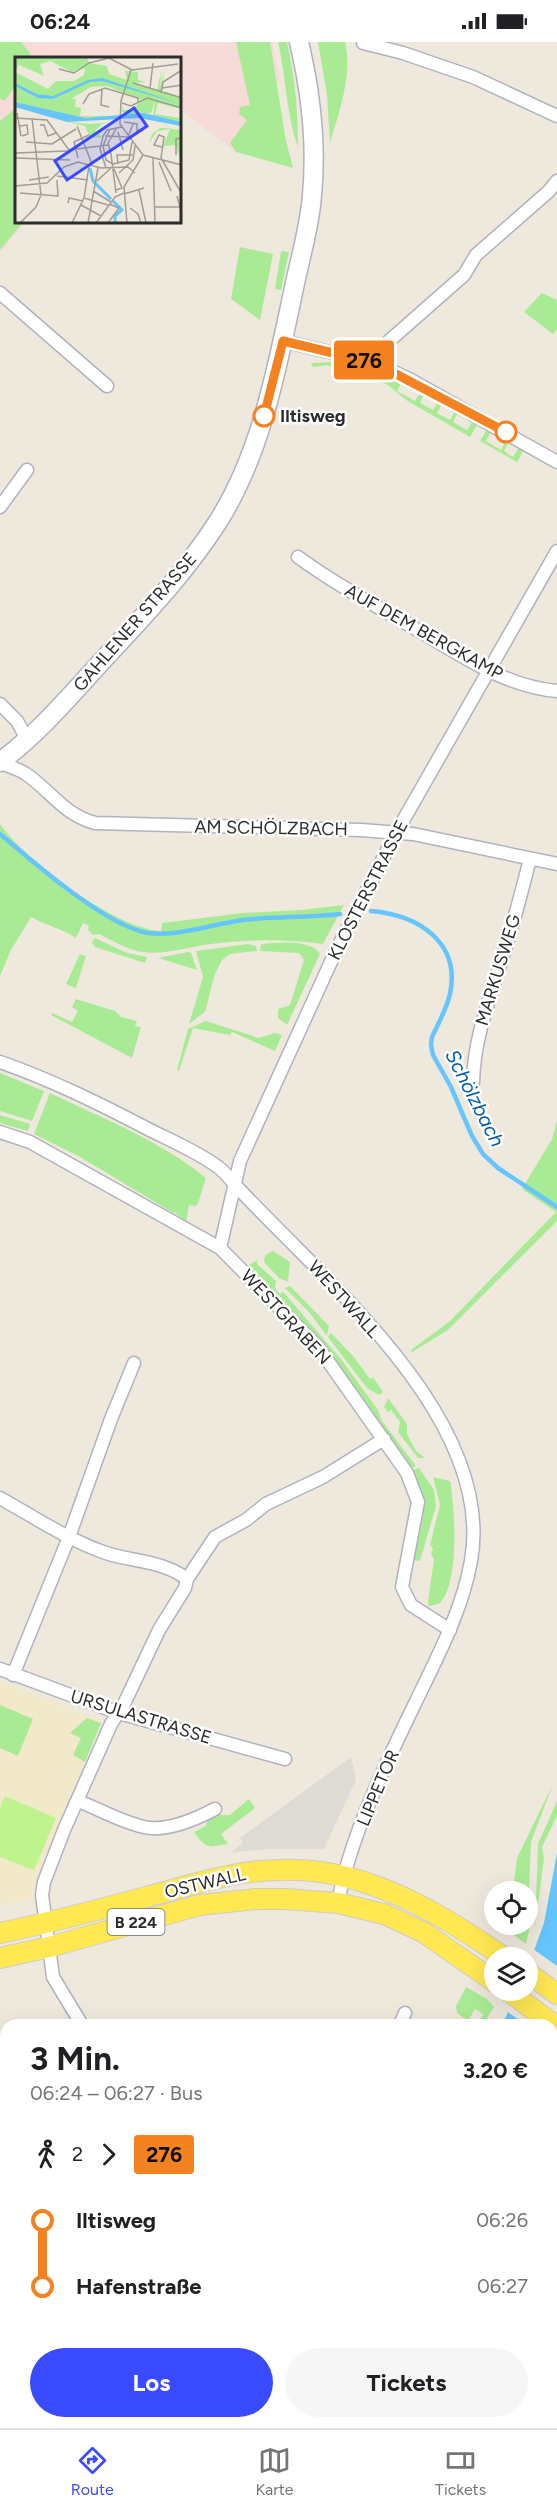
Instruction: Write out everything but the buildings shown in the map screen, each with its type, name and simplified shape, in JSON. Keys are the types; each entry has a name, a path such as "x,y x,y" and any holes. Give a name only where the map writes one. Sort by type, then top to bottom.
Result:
{"main road":[{"name":"GAHLENER STRASSE","path":"0,762 28,741 144,616 185,568 219,519 248,462 267,406 283,341 312,197 315,147 309,82 299,42"},
{"name":"OSTWALL","path":"0,1934 47,1924 223,1875 290,1870 321,1872 342,1877"},
{"name":"B 224","path":"342,1877 387,1891 431,1910 489,1947"},
{"name":"OSTWALL","path":"0,1958 49,1947 200,1905 256,1899 338,1903"},
{"name":"B 224","path":"338,1903 384,1914 423,1932 484,1974"},
{"path":"538,1980 557,1994"},
{"path":"522,2001 547,2019"}],"street":[{"path":"363,43 403,53 473,77 557,117"},
{"path":"375,363 388,340 464,275 476,255 549,191 557,181"},
{"path":"0,293 107,386"},
{"path":"283,341 375,363 411,380 557,462"},
{"path":"0,507 27,470"},
{"name":"KLOSTERSTRASSE","path":"220,1248 240,1161 335,954 396,833 557,551"},
{"name":"AUF DEM BERGKAMP","path":"298,557 326,578 489,670 522,686 557,692"},
{"path":"0,704 17,721 28,741"},
{"name":"AM SCHÖLZBACH","path":"0,762 25,773 66,810 80,819 96,823 147,826 273,827 413,834 557,864"},
{"name":"MARKUSWEG","path":"473,1082 480,1030 530,859"},
{"name":"WESTWALL","path":"0,1062 119,1113 219,1167 333,1283 412,1378 442,1426 469,1492 474,1531 465,1590 450,1630 428,1677"},
{"name":"WESTGRABEN","path":"0,1132 30,1142 220,1248 318,1347 407,1473 418,1502 402,1587 411,1605 450,1630"},
{"path":"13,1675 69,1537 111,1419 134,1364"},
{"path":"78,2019 53,1977 42,1895 44,1882 64,1830 111,1724 119,1713 159,1630 185,1588 187,1579 215,1537 246,1520 266,1504 323,1477 384,1439"},
{"path":"0,1498 69,1537 105,1553 164,1566 177,1571 187,1579"},
{"name":"URSULASTRASSE","path":"0,1669 119,1713 285,1759"},
{"name":"LIPPETOR","path":"338,1903 342,1877 383,1772 428,1677"},
{"path":"78,1801 134,1824 151,1828 192,1821 215,1809"},
{"path":"402,2019 405,2013"}],"shaded area":[{"path":"0,42 272,42 280,79 256,127 249,156 236,153 182,111 182,57 15,57 15,224 23,224 0,253"},
{"path":"0,1681 102,1722 60,1820 30,1900 0,1906"},
{"path":"351,1757 356,1780 324,1849 266,1849 230,1853 243,1843 240,1838"}],"green space":[{"path":"0,42 21,42 32,57 15,57 15,87 5,100 0,99"},
{"path":"236,42 270,42 286,141 293,168 236,152 230,143 247,120 239,114 240,107 250,105"},
{"path":"278,42 287,42 290,55 296,94 298,147 291,121"},
{"path":"318,42 345,42 347,54 344,93 330,143 327,95"},
{"path":"15,109 15,224 21,224 0,250 0,121"},
{"path":"240,247 273,254 260,320 231,299"},
{"path":"281,251 289,252 281,290 275,289"},
{"path":"542,293 557,300 557,329 553,334 524,312"},
{"path":"336,362 369,369 398,379 402,382 397,391 415,401 421,392 424,394 420,403 433,410 438,402 442,404 437,413 450,420 455,411 458,413 453,422 467,430 473,421 478,424 470,437 406,400 388,385 345,369 327,365 313,367 311,363"},
{"path":"487,429 491,432 486,441 501,450 506,440 509,442 504,451 513,457 519,447 524,450 517,462 480,441"},
{"path":"0,824 30,856 73,891 121,919 142,927 161,931 162,923 243,913 344,905 323,944 281,940 239,941 159,952 136,951 99,934 93,935 88,930 89,926 83,923 76,938 31,917 11,950 0,976"},
{"path":"95,938 127,953 147,957 145,963 95,947 92,942"},
{"path":"248,944 256,946 257,951 230,954 222,960 215,974 205,1012 189,1024 203,977 196,951"},
{"path":"261,944 301,944 315,949 320,954 287,1025 278,1018 278,1009 290,1005 304,960 299,953 260,951"},
{"path":"191,953 197,970 158,958"},
{"path":"80,954 86,956 76,988 66,984"},
{"path":"76,999 115,1011 121,1017 137,1021 135,1026 141,1027 132,1058 51,1015 52,1013 72,1022 78,1011 72,1007"},
{"path":"206,1021 259,1038 274,1033 282,1035 275,1051 232,1032 230,1035 193,1028 179,1071 177,1070 188,1029"},
{"path":"0,1073 44,1091 32,1121 0,1111"},
{"path":"50,1093 151,1141 206,1178 198,1203 196,1206 189,1205 186,1222 177,1214 80,1157 34,1134"},
{"path":"0,1115 30,1124 28,1131 0,1123"},
{"path":"557,1120 557,1221 448,1330 412,1352 411,1350 450,1321 556,1212 522,1189 552,1139"},
{"path":"273,1251 290,1262 288,1282 279,1278 264,1262 265,1255"},
{"path":"258,1260 257,1264 276,1281 275,1288 280,1294 283,1292 285,1294 341,1359 378,1410 382,1421 416,1466 412,1468 334,1363 249,1265"},
{"path":"290,1286 329,1326 327,1336 309,1312 285,1288"},
{"path":"331,1333 353,1356 370,1379 373,1377 383,1392 379,1395 367,1388 328,1337"},
{"path":"388,1398 407,1424 407,1434 416,1451 425,1458 418,1458 398,1432 400,1422 391,1410 388,1412 384,1407"},
{"path":"419,1468 434,1490 436,1506 420,1561 413,1560 420,1526 421,1504 418,1482 413,1470"},
{"path":"433,1477 450,1481 454,1545 453,1563 446,1594 439,1604 429,1606 434,1559 430,1545 440,1505"},
{"path":"0,1705 33,1719 18,1756 0,1748"},
{"path":"87,1718 101,1723 85,1762 73,1755 81,1738 70,1733"},
{"path":"553,1784 531,1842 529,1881 514,1881 517,1858"},
{"path":"5,1796 56,1818 34,1870 0,1857 0,1808"},
{"path":"249,1799 255,1808 221,1834 228,1844 208,1846 194,1832 206,1826 207,1820 216,1815 230,1815"},
{"path":"557,1801 557,1816 542,1847 544,1858 538,1905 537,1881 538,1844"},
{"path":"514,1935 528,1935 526,1944"},
{"path":"466,1987 484,1997 484,2001 489,2001 494,2007 487,2019 480,2019 483,2014 475,2009 469,2019 457,2013 456,2006"}],"water":[{"path":"557,1853 557,2019 505,2019 513,2001 538,2001 538,1947 535,1947 544,1923"}],"pier":[{"path":"538,1953 557,1966 557,2019 518,2019 505,2010 510,2001 538,2001"}],"waterway":[{"name":"Schölzbach","path":"0,834 50,876 91,906 112,919 148,933 183,932 255,919 340,914"},
{"name":"Schölzbach","path":"371,911 404,918 419,925 432,934 442,946 449,959 452,975 449,999 432,1037 433,1055 483,1154 498,1168 557,1207"}],"bus line":[{"name":"276","path":"264,416 283,341 375,363 506,432"}],"place":[{"name":"Iltisweg","path":"264,416"}]}
